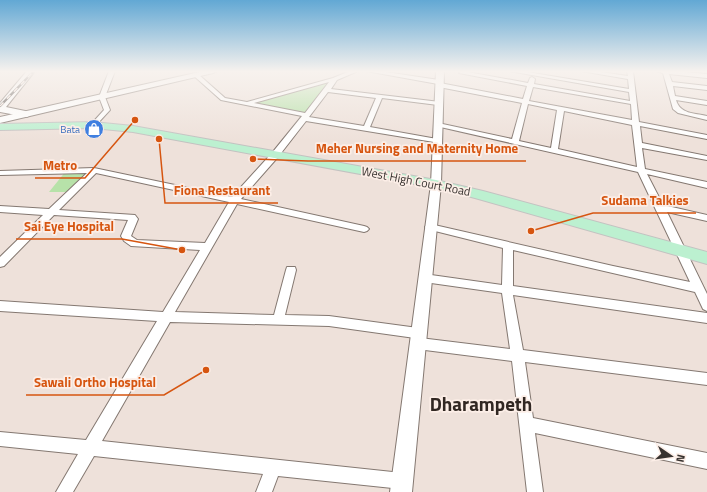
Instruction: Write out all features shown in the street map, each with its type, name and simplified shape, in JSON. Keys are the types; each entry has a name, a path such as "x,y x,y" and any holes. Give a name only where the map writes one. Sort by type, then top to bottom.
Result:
{"main road":[{"path":"12,94 0,109 27,114"},
{"name":"West High Court Road","path":"0,125 96,122 136,125 436,181 478,194 679,247 707,258"},
{"name":"West High Court Road","path":"0,125 93,125 133,128 277,152"},
{"name":"West High Court Road","path":"679,247 707,250"}],"street":[{"path":"0,125 27,114 112,94"},
{"path":"216,94 223,100 366,129 437,141"},
{"path":"246,104 282,94"},
{"path":"64,492 165,317 235,200 277,152 324,94"},
{"path":"362,94 438,103"},
{"path":"0,439 91,447 273,468 404,489 424,278 436,181 439,94"},
{"path":"505,94 526,101 707,136"},
{"path":"515,143 528,94"},
{"path":"581,94 633,103"},
{"path":"632,94 640,170 660,207 707,306"},
{"path":"671,94 675,108 680,112 707,118"},
{"path":"96,122 107,110 103,96"},
{"path":"366,129 380,96"},
{"path":"672,97 707,103"},
{"path":"554,151 561,108"},
{"path":"438,125 707,186"},
{"path":"638,144 707,158"},
{"path":"0,263 94,170"},
{"path":"0,173 94,170 364,229"},
{"path":"660,207 707,218"},
{"path":"0,209 132,217 133,219 126,236 127,239 135,243 206,247"},
{"path":"430,227 698,288"},
{"path":"508,245 507,290 518,356 535,492"},
{"path":"278,320 291,270"},
{"path":"424,278 707,318"},
{"path":"0,306 165,317 329,321 518,356 707,379"},
{"path":"527,424 707,461"},
{"path":"264,492 273,468"}],"green space":[{"path":"282,94 322,94 305,114 250,103"},
{"path":"94,170 71,192 49,192 66,171"}],"railway":[{"path":"0,106 12,94"}],"place":[{"name":"Metro","path":"135,120"},
{"name":"Bata","path":"94,129"},
{"name":"Fiona Restaurant","path":"159,139"},
{"name":"Meher Nursing and Maternity Home","path":"253,159"},
{"name":"Sudama Talkies","path":"531,231"},
{"name":"Sai Eye Hospital","path":"182,250"},
{"name":"Sawali Ortho Hospital","path":"206,370"}],"district":[{"name":"Dharampeth","path":"481,403"}]}
